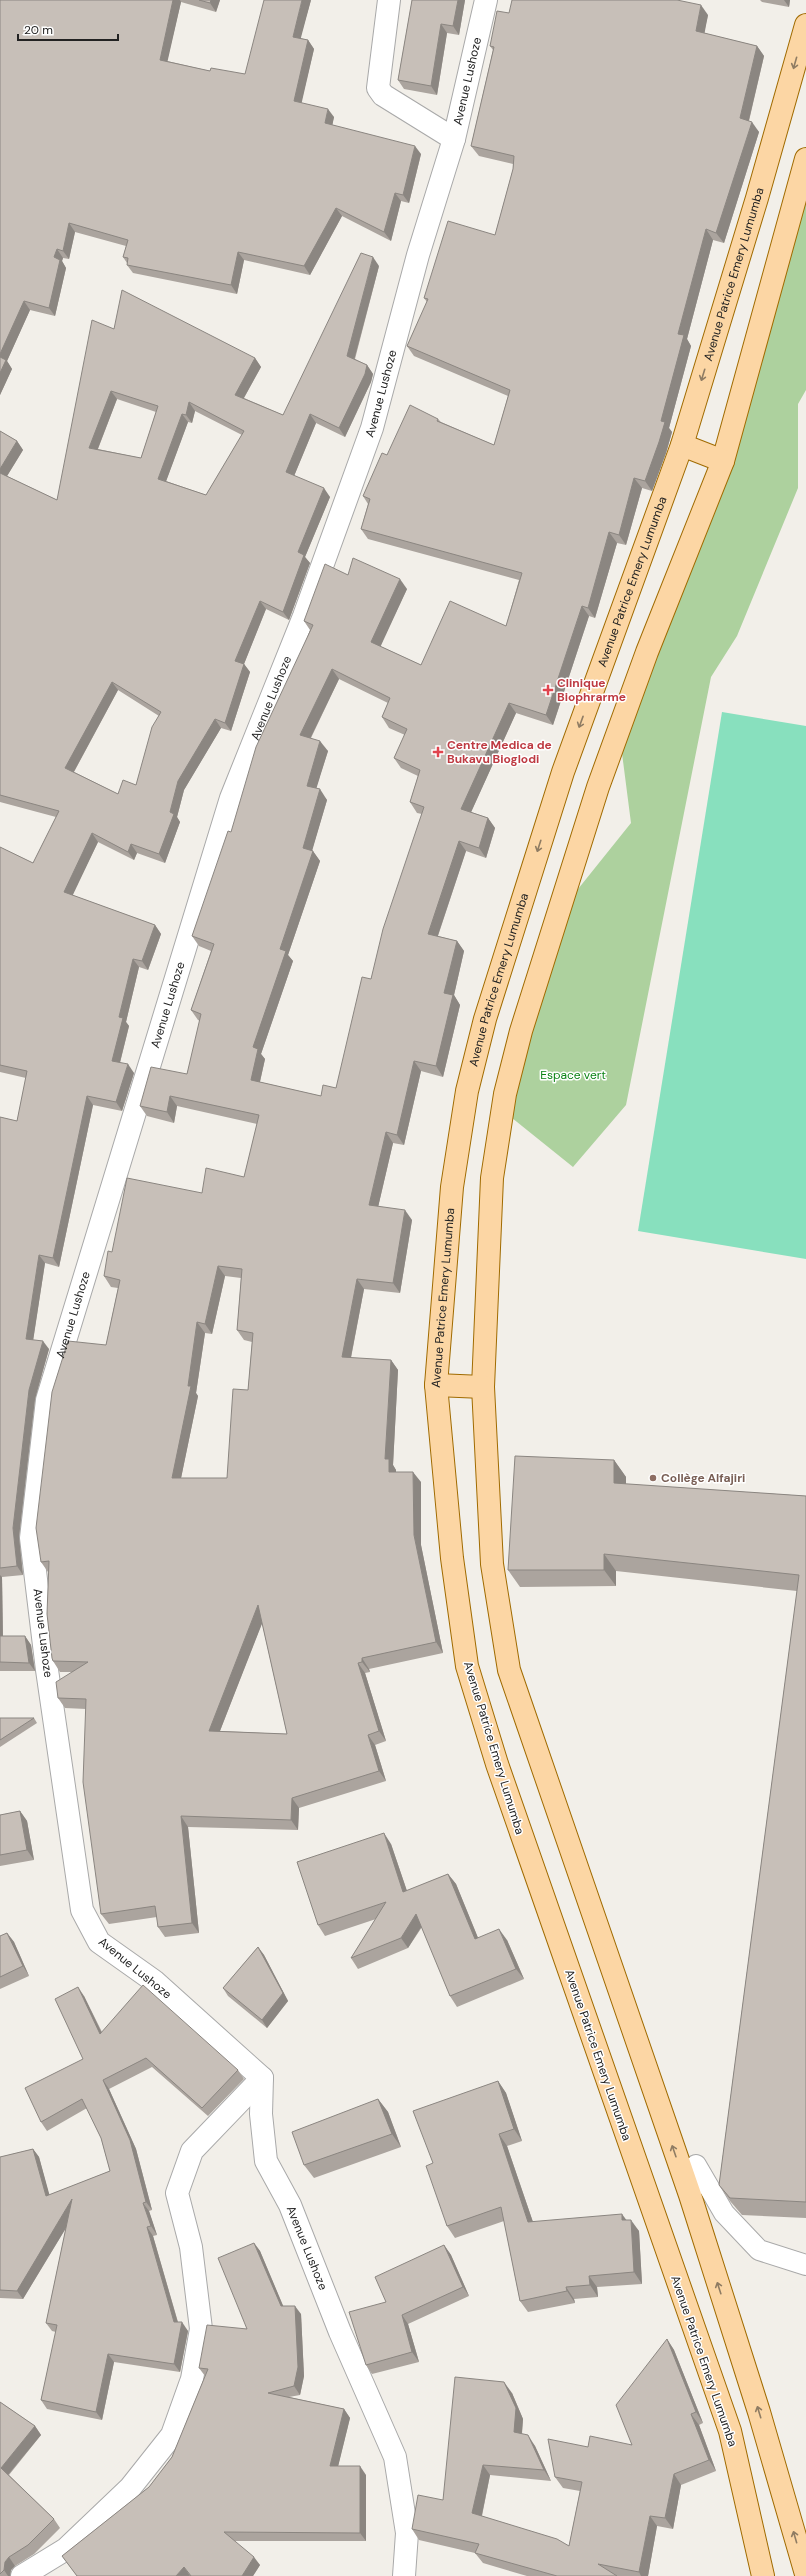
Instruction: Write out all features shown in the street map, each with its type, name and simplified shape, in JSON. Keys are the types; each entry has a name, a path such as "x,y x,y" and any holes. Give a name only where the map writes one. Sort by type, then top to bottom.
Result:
{"main road":[{"name":"Avenue Patrice Emery Lumumba","path":"764,2576 730,2431 497,1764 467,1666 452,1558 436,1385 452,1187 467,1091 485,1019 563,772 682,446 757,198 806,25"},
{"path":"806,159 723,461 648,652 601,780 521,1031 505,1094 492,1178 483,1387 492,1564 508,1670 690,2195 759,2412 806,2574"},
{"path":"682,446 723,461"},
{"path":"436,1385 483,1387"}],"street":[{"path":"389,0 378,88 383,95 454,139"},
{"name":"Avenue Lushoze","path":"404,2576 407,2533 395,2457 340,2332 290,2205 266,2161 261,2114 262,2078 154,1981 99,1942 82,1910 46,1663 32,1538 47,1400 51,1384 231,798 304,616 372,428 418,255 454,139 486,0"},
{"path":"22,2576 66,2549 130,2488 172,2435 192,2380 201,2329 191,2247 177,2193 192,2151 262,2078"}],"lane":[{"path":"690,2195 696,2165 724,2213 759,2250 806,2265"}],"green space":[{"name":"Espace vert","path":"806,159 806,390 798,404 798,488 737,636 711,677 626,1105 573,1167 502,1110 558,914 631,823 619,730 747,374"},
{"path":"722,712 806,726 806,1259 638,1231"}],"building":[{"path":"0,0 173,0 160,60 210,71 211,68 245,74 264,0 302,0 293,37 308,40 294,101 328,109 325,123 415,146 403,195 395,193 384,232 336,208 304,266 238,252 231,285 127,265 128,258 123,257 128,240 69,223 63,251 57,249 54,257 60,260 49,308 24,301 0,354"},
{"path":"199,0 211,0 210,3"},
{"path":"412,0 458,0 453,26 441,24 431,86 398,80"},
{"path":"512,0 677,0 701,5 696,31 757,46 740,118 752,122 716,233 706,229 678,334 684,335 661,421 665,422 659,442 645,481 634,478 619,535 609,532 588,608 582,606 546,715 509,703 461,809 488,818 479,848 459,841 428,934 457,941 444,993 453,995 436,1066 414,1061 397,1135 386,1132 369,1205 405,1210 393,1283 357,1279 342,1357 391,1360 385,1459 389,1459 389,1472 413,1472 414,1535 436,1642 362,1658 362,1662 358,1663 379,1731 368,1735 379,1771 292,1798 291,1820 181,1816 192,1923 158,1927 155,1906 101,1914 83,1782 86,1699 58,1698 56,1682 88,1662 53,1661 52,1658 47,1614 49,1561 41,1562 36,1528 52,1392 68,1341 106,1345 120,1280 104,1276 108,1251 112,1252 127,1178 202,1193 206,1168 244,1177 259,1115 170,1096 167,1112 140,1106 151,1067 187,1074 201,1014 191,1010 214,944 192,936 228,831 231,832 256,747 313,625 304,621 325,564 348,575 353,558 400,579 371,642 421,665 450,601 506,626 522,573 361,529 370,499 363,496 382,453 387,455 410,405 438,419 437,421 494,445 510,390 407,346 428,299 424,298 448,221 495,235 513,169 514,156 471,146 494,47 490,46 497,11 509,13","holes":["332,669 390,698 382,717 407,729 394,758 420,770 410,802 424,807 383,929 371,979 362,977 336,1088 323,1085 321,1096 251,1080 258,1049 253,1047 286,951 280,949 313,851 303,848 320,789 307,786 320,741 300,735","218,1266 242,1269 237,1330 253,1333 248,1390 233,1389 227,1478 172,1478 191,1386 188,1386 197,1322 205,1324","258,1605 287,1734 209,1731"]},
{"path":"361,253 373,257 347,356 367,365 365,374 339,428 310,414 286,472 324,488 298,552 304,555 283,612 260,601 235,661 244,664 225,723 215,719 178,781 170,812 174,814 159,854 131,844 128,852 92,833 64,892 155,925 142,961 133,959 119,1017 123,1018 112,1061 128,1064 116,1102 87,1096 53,1258 39,1255 26,1339 43,1341 29,1390 13,1528 17,1566 0,1568 0,1117 17,1121 27,1071 0,1065 0,847 33,863 59,811 0,795 0,473 57,500 92,320 114,329 122,290 255,358 235,395 283,415","holes":["111,391 158,406 141,458 89,448","189,402 244,431 206,495 158,479 182,414 186,415","112,682 161,712 152,727 136,785 123,780 118,794 65,768"]},
{"path":"0,357 6,360 0,373"},
{"path":"0,431 17,441 0,469"},
{"path":"515,1456 614,1460 614,1483 806,1496 806,2202 730,2198 719,2185 799,1575 604,1554 604,1570 508,1570"},
{"path":"0,1636 25,1636 29,1663 0,1662"},
{"path":"0,1718 34,1718 0,1740"},
{"path":"20,1811 27,1850 0,1855 0,1815"},
{"path":"384,1833 403,1892 448,1874 475,1939 499,1929 516,1969 450,1996 416,1914 401,1938 351,1958 386,1902 318,1925 297,1862"},
{"path":"7,1933 23,1966 0,1977 0,1936"},
{"path":"258,1947 283,1993 262,2020 223,1988"},
{"path":"143,1985 238,2070 202,2108 146,2058 103,2080 130,2140 146,2202 143,2203 151,2226 147,2227 174,2322 182,2322 174,2364 108,2354 96,2412 41,2400 57,2325 46,2323 72,2199 17,2291 0,2290 0,2157 33,2149 46,2196 110,2171 101,2138 82,2099 41,2122 25,2088 83,2059 55,1999 78,1987 100,2034"},
{"path":"498,2081 514,2129 499,2134 528,2222 622,2214 622,2220 631,2220 634,2272 589,2276 590,2285 566,2287 567,2291 520,2301 501,2207 447,2226 426,2166 433,2163 413,2111"},
{"path":"378,2099 392,2134 304,2165 292,2132"},
{"path":"254,2243 281,2306 295,2306 298,2367 294,2386 268,2393 344,2409 330,2466 360,2466 360,2533 224,2532 254,2557 242,2576 191,2576 184,2567 176,2576 77,2576 62,2556 149,2487 172,2457 208,2369 199,2368 207,2325 247,2329 218,2258"},
{"path":"444,2245 463,2287 402,2315 412,2352 366,2365 349,2312 386,2302 375,2277"},
{"path":"667,2339 696,2412 691,2414 709,2460 674,2474 665,2518 650,2516 639,2572 598,2564 617,2576 557,2576 475,2553 479,2544 412,2529 418,2495 443,2500 455,2377 504,2382 516,2408 514,2432 528,2435 544,2470 483,2465 472,2513 557,2539 569,2546 582,2482 555,2477 548,2439 588,2447 590,2436 632,2445 616,2405"},
{"path":"0,2402 35,2426 1,2468 54,2519 28,2545 9,2557 5,2562 4,2570 0,2574"}],"place":[{"name":"Clinique Biophrarme","path":"548,690"},
{"name":"Centre Medica de Bukavu Bioglodi","path":"438,752"},
{"name":"Collège Alfajiri","path":"653,1478"}]}
